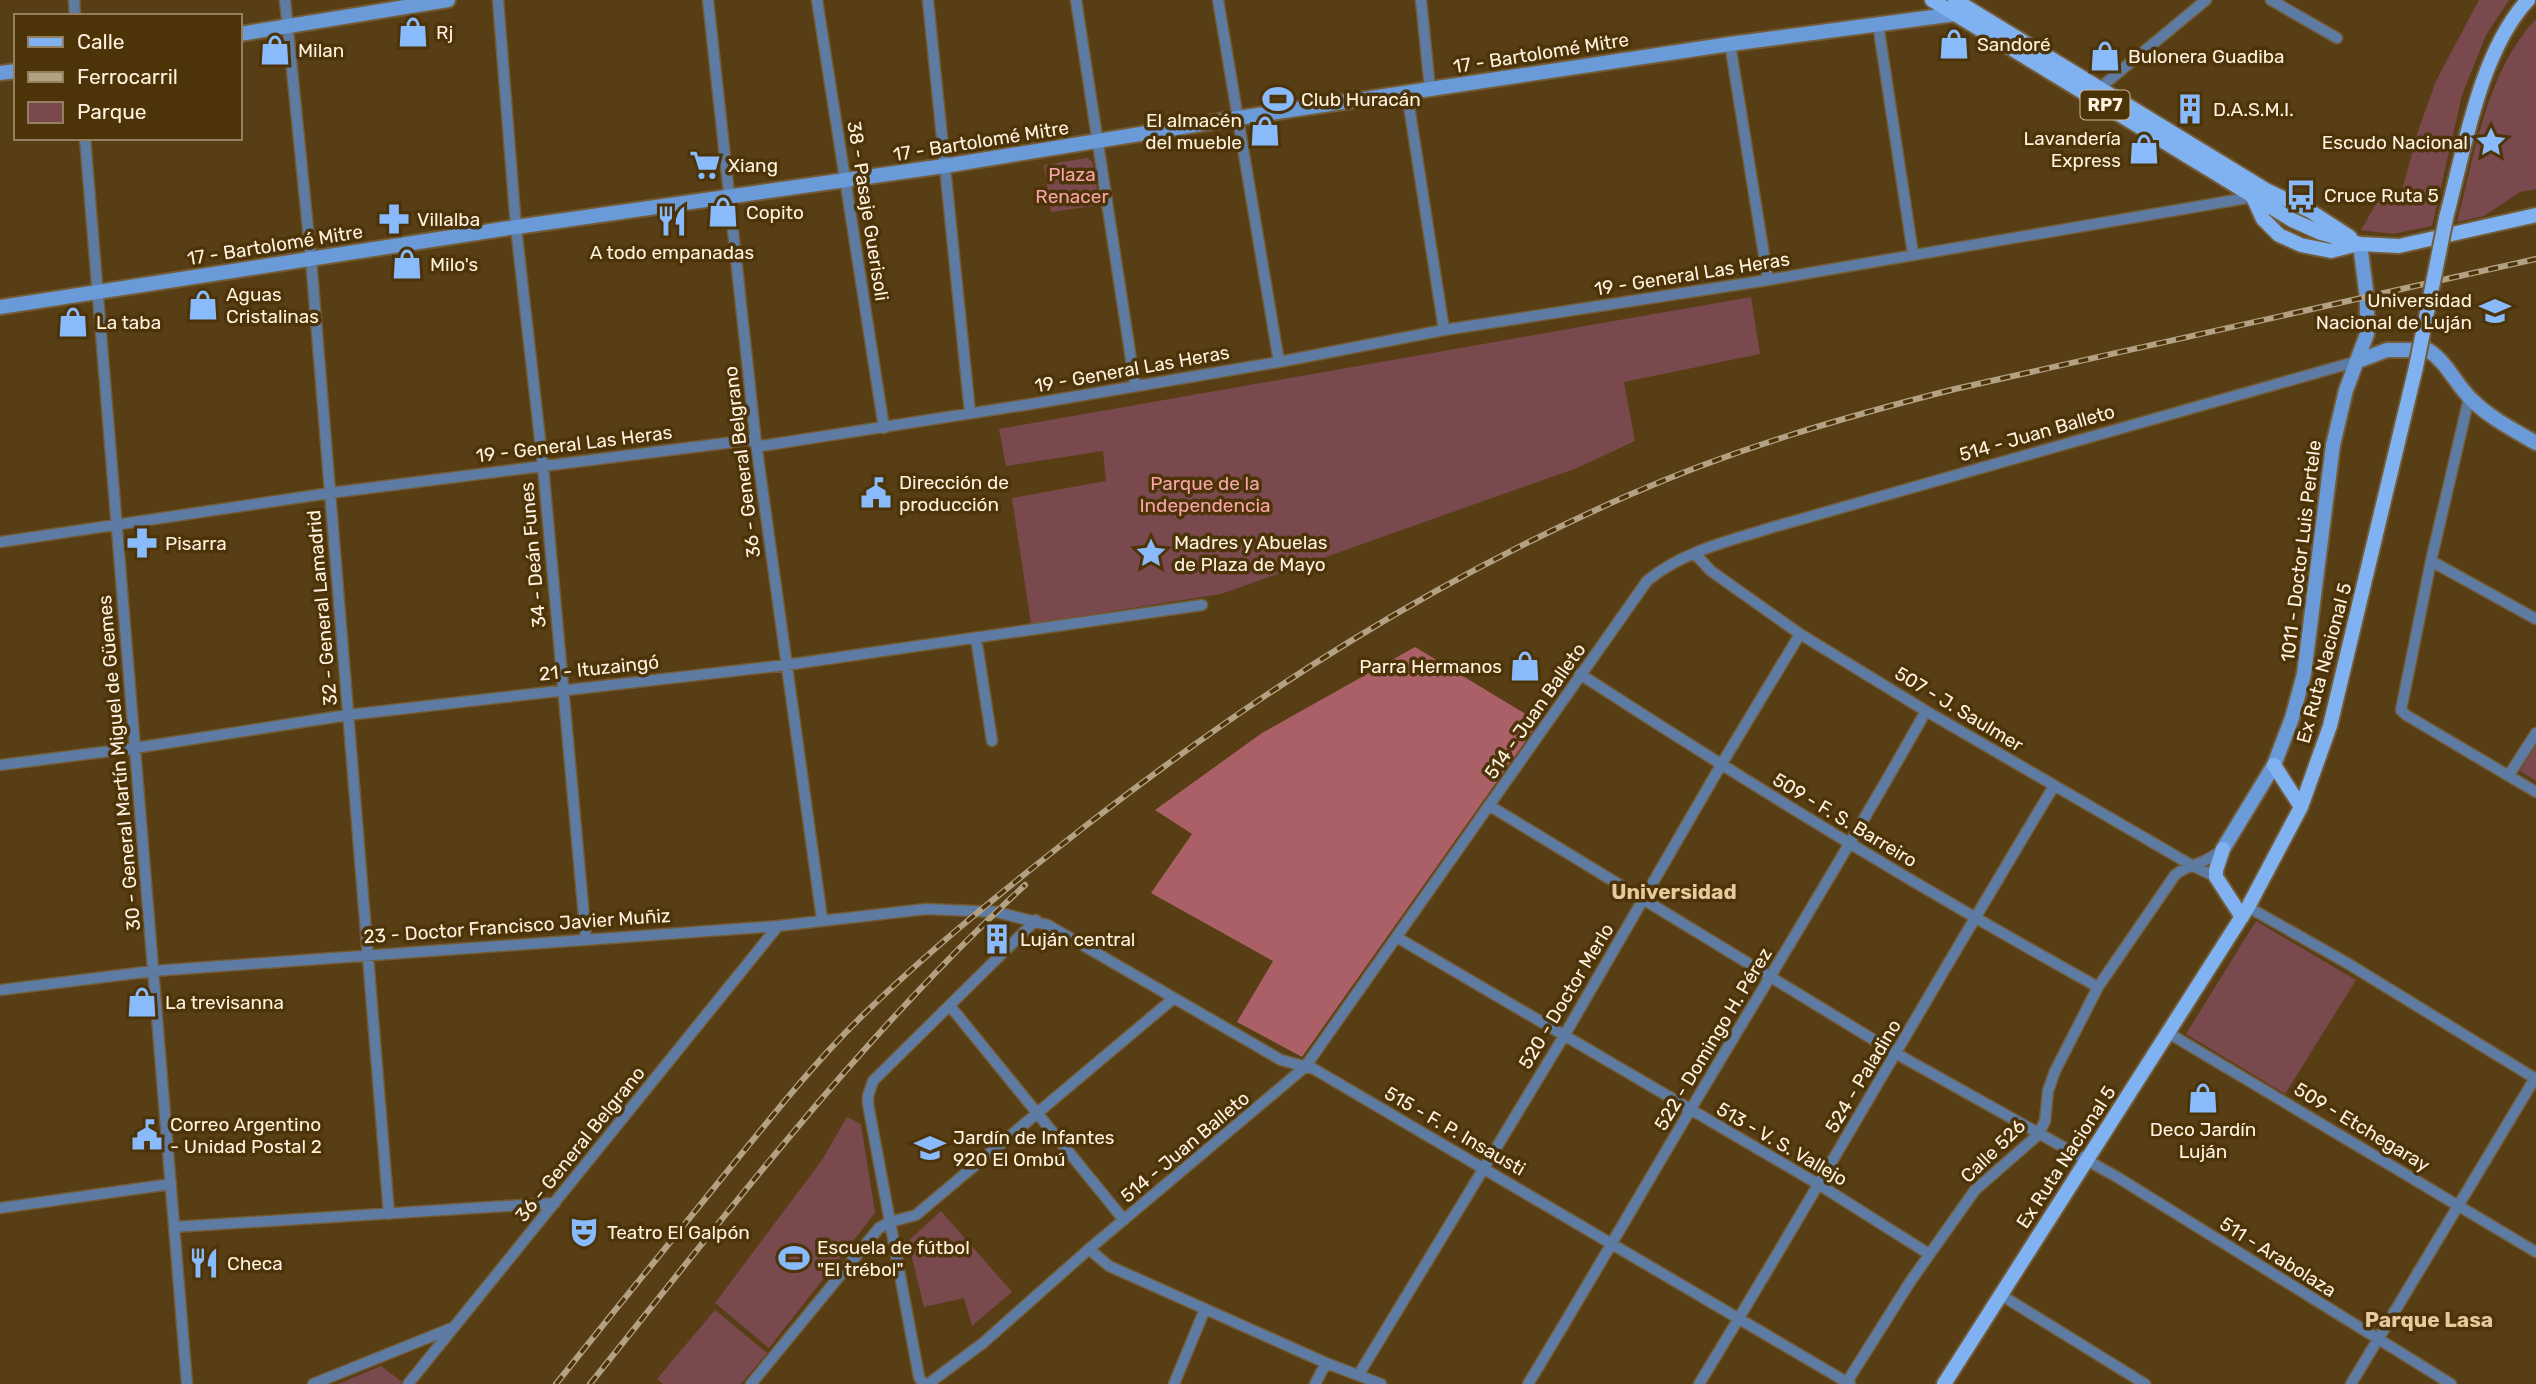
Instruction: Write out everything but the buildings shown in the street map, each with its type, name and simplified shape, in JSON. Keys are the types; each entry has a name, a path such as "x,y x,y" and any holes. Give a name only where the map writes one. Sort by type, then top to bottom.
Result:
{"main road":[{"name":"RP7","path":"1932,0 1958,6 2259,193 2328,221 2360,244"},
{"name":"Ex Ruta Nacional 5","path":"1944,1384 2245,912 2301,807 2330,726 2416,367 2446,218 2486,72 2507,26 2528,0"},
{"path":"2259,193 2263,219 2279,235 2301,245 2331,251 2360,244 2399,246 2536,215"},
{"path":"2274,765 2301,807"},
{"path":"2223,849 2216,877 2245,912"}],"street":[{"name":"32 - General Lamadrid","path":"285,0 310,259 389,1214"},
{"path":"242,34 447,0"},
{"name":"34 - Deán Funes","path":"498,0 516,227 543,466 586,939"},
{"name":"36 - General Belgrano","path":"708,0 756,443 822,919"},
{"name":"38 - Pasaje Guerisoli","path":"817,0 884,428"},
{"path":"928,0 970,413"},
{"path":"1076,0 1135,385"},
{"path":"1218,0 1279,362"},
{"path":"1421,0 1430,89"},
{"path":"2095,92 2206,0"},
{"path":"2271,0 2337,38"},
{"name":"17 - Bartolomé Mitre","path":"0,307 516,227 1099,143 1238,118 1430,89 1878,24 1958,6"},
{"path":"1878,24 1913,254"},
{"path":"1730,44 1768,280"},
{"path":"1407,93 1444,330"},
{"name":"30 - General Martín Miguel de Güemes","path":"85,140 187,1384"},
{"name":"19 - General Las Heras","path":"0,542 330,493 750,440 766,445 884,428 1279,362 1444,330 1768,280 2259,193"},
{"name":"1011 - Doctor Luis Pertele","path":"2223,849 2274,765 2292,718 2304,674 2333,445 2346,390 2367,334 2368,313 2360,244"},
{"path":"2358,361 2387,350 2428,350 2441,361 2469,398 2484,411 2536,443"},
{"name":"514 - Juan Balleto","path":"925,1384 983,1343 1089,1249 1306,1067 1580,674 1647,581 1666,567 1770,527 2358,361"},
{"path":"2469,398 2431,561 2401,709 2406,715 2536,792"},
{"name":"507 - J. Saulmer","path":"1695,554 1711,571 1801,634 2054,786 2216,877"},
{"path":"2431,561 2536,619"},
{"name":"21 - Ituzaingó","path":"0,765 135,748 348,715 786,665 1202,605"},
{"name":"520 - Doctor Merlo","path":"1359,1374 1564,1036 1721,765 1801,634"},
{"path":"976,638 992,741"},
{"name":"509 - F. S. Barreiro","path":"1580,674 1721,765 1851,844 1974,918 2098,987"},
{"name":"522 - Domingo H. Pérez","path":"1528,1384 1614,1245 1690,1111 1851,844 1926,711"},
{"path":"2509,775 2536,733"},
{"name":"524 - Paladino","path":"1699,1384 2054,786"},
{"name":"511 - Arabolaza","path":"1490,806 1897,1054 2087,1160 2451,1384"},
{"name":"Calle 526","path":"1849,1383 1929,1254 1975,1190 2038,1135 2045,1121 2048,1091 2055,1071 2098,987 2175,875 2211,859 2223,849"},
{"name":"23 - Doctor Francisco Javier Muñiz","path":"0,990 153,971 778,926 822,919 947,909 996,912 1036,920"},
{"path":"2245,912 2347,963 2535,1078 2351,1384"},
{"path":"925,1384 919,1377 867,1096 873,1081 1036,920"},
{"name":"515 - F. P. Insausti","path":"1036,920 1281,1060 1314,1069 1849,1383"},
{"name":"36 - General Belgrano","path":"408,1384 778,926"},
{"name":"513 - V. S. Vallejo","path":"1398,938 1818,1184 1929,1254"},
{"path":"751,1384 871,1236 890,1222 916,1215 1174,998"},
{"path":"950,1006 1124,1220"},
{"name":"509 - Etchegaray","path":"2169,1034 2536,1251"},
{"path":"0,1208 171,1184"},
{"path":"174,1227 555,1203"},
{"path":"1089,1249 1109,1266 1326,1363 1381,1384"},
{"path":"2001,1295 2145,1384"},
{"path":"1174,1384 1205,1309"},
{"path":"313,1384 455,1326"},
{"path":"1315,1384 1326,1363"}],"green space":[{"path":"2479,0 2509,0 2486,35 2462,95 2432,226 2393,234 2361,230 2387,185 2402,191 2418,131 2436,81"},
{"path":"2536,19 2536,189 2520,192 2484,216 2457,222 2484,115 2494,89 2519,40"},
{"name":"Plaza Renacer","path":"1087,158 1092,161 1100,205 1051,212 1044,165"},
{"name":"Parque de la Independencia","path":"1751,297 1760,354 1624,382 1635,441 1577,468 1221,594 1031,624 1012,498 1106,481 1103,451 1006,466 999,429"},
{"path":"2536,744 2536,781 2520,771"},
{"path":"2256,921 2356,980 2285,1094 2186,1034"},
{"name":"Escuela de fútbol \"El trébol\"","path":"847,1117 861,1124 875,1213 769,1348 715,1303 822,1160"},
{"path":"941,1211 1012,1292 972,1326 964,1298 924,1307 908,1241"},
{"path":"715,1310 767,1353 741,1384 663,1384 657,1379"},
{"path":"381,1366 402,1382 338,1384"}],"shaded area":[{"path":"1415,647 1539,722 1302,1057 1237,1022 1273,961 1151,893 1192,834 1155,810 1262,733"}],"railway":[{"path":"556,1384 806,1076 860,1018 914,967 1088,824 1216,729 1348,643 1416,603 1485,565 1629,495 1790,435 1955,389 2536,259"},
{"path":"590,1384 798,1126 908,1002 965,942 1025,885"}],"place":[{"name":"Rj","path":"413,32"},
{"name":"Sandoré","path":"1954,44"},
{"name":"Milan","path":"275,50"},
{"name":"Bulonera Guadiba","path":"2105,56"},
{"name":"Club Huracán","path":"1278,99"},
{"name":"D.A.S.M.I.","path":"2190,109"},
{"name":"El almacén del mueble","path":"1265,131"},
{"name":"Escudo Nacional","path":"2491,142"},
{"name":"Lavandería Express","path":"2144,149"},
{"name":"Xiang","path":"705,165"},
{"name":"Cruce Ruta 5","path":"2301,195"},
{"name":"Copito","path":"723,212"},
{"name":"Villalba","path":"394,219"},
{"name":"A todo empanadas","path":"672,221"},
{"name":"Milo's","path":"407,264"},
{"name":"Aguas Cristalinas","path":"203,305"},
{"name":"Universidad Nacional de Luján","path":"2495,311"},
{"name":"La taba","path":"73,322"},
{"name":"Dirección de producción","path":"876,493"},
{"name":"Pisarra","path":"142,543"},
{"name":"Madres y Abuelas de Plaza de Mayo","path":"1151,553"},
{"name":"Parra Hermanos","path":"1525,666"},
{"name":"Luján central","path":"997,939"},
{"name":"La trevisanna","path":"142,1002"},
{"name":"Deco Jardín Luján","path":"2203,1098"},
{"name":"Correo Argentino - Unidad Postal 2","path":"147,1135"},
{"name":"Jardín de Infantes 920 El Ombú","path":"930,1148"},
{"name":"Teatro El Galpón","path":"584,1232"},
{"name":"Escuela de fútbol \"El trébol\"","path":"794,1258"},
{"name":"Checa","path":"204,1263"}],"district":[{"name":"Universidad","path":"1674,891"},
{"name":"Parque Lasa","path":"2429,1319"}]}
